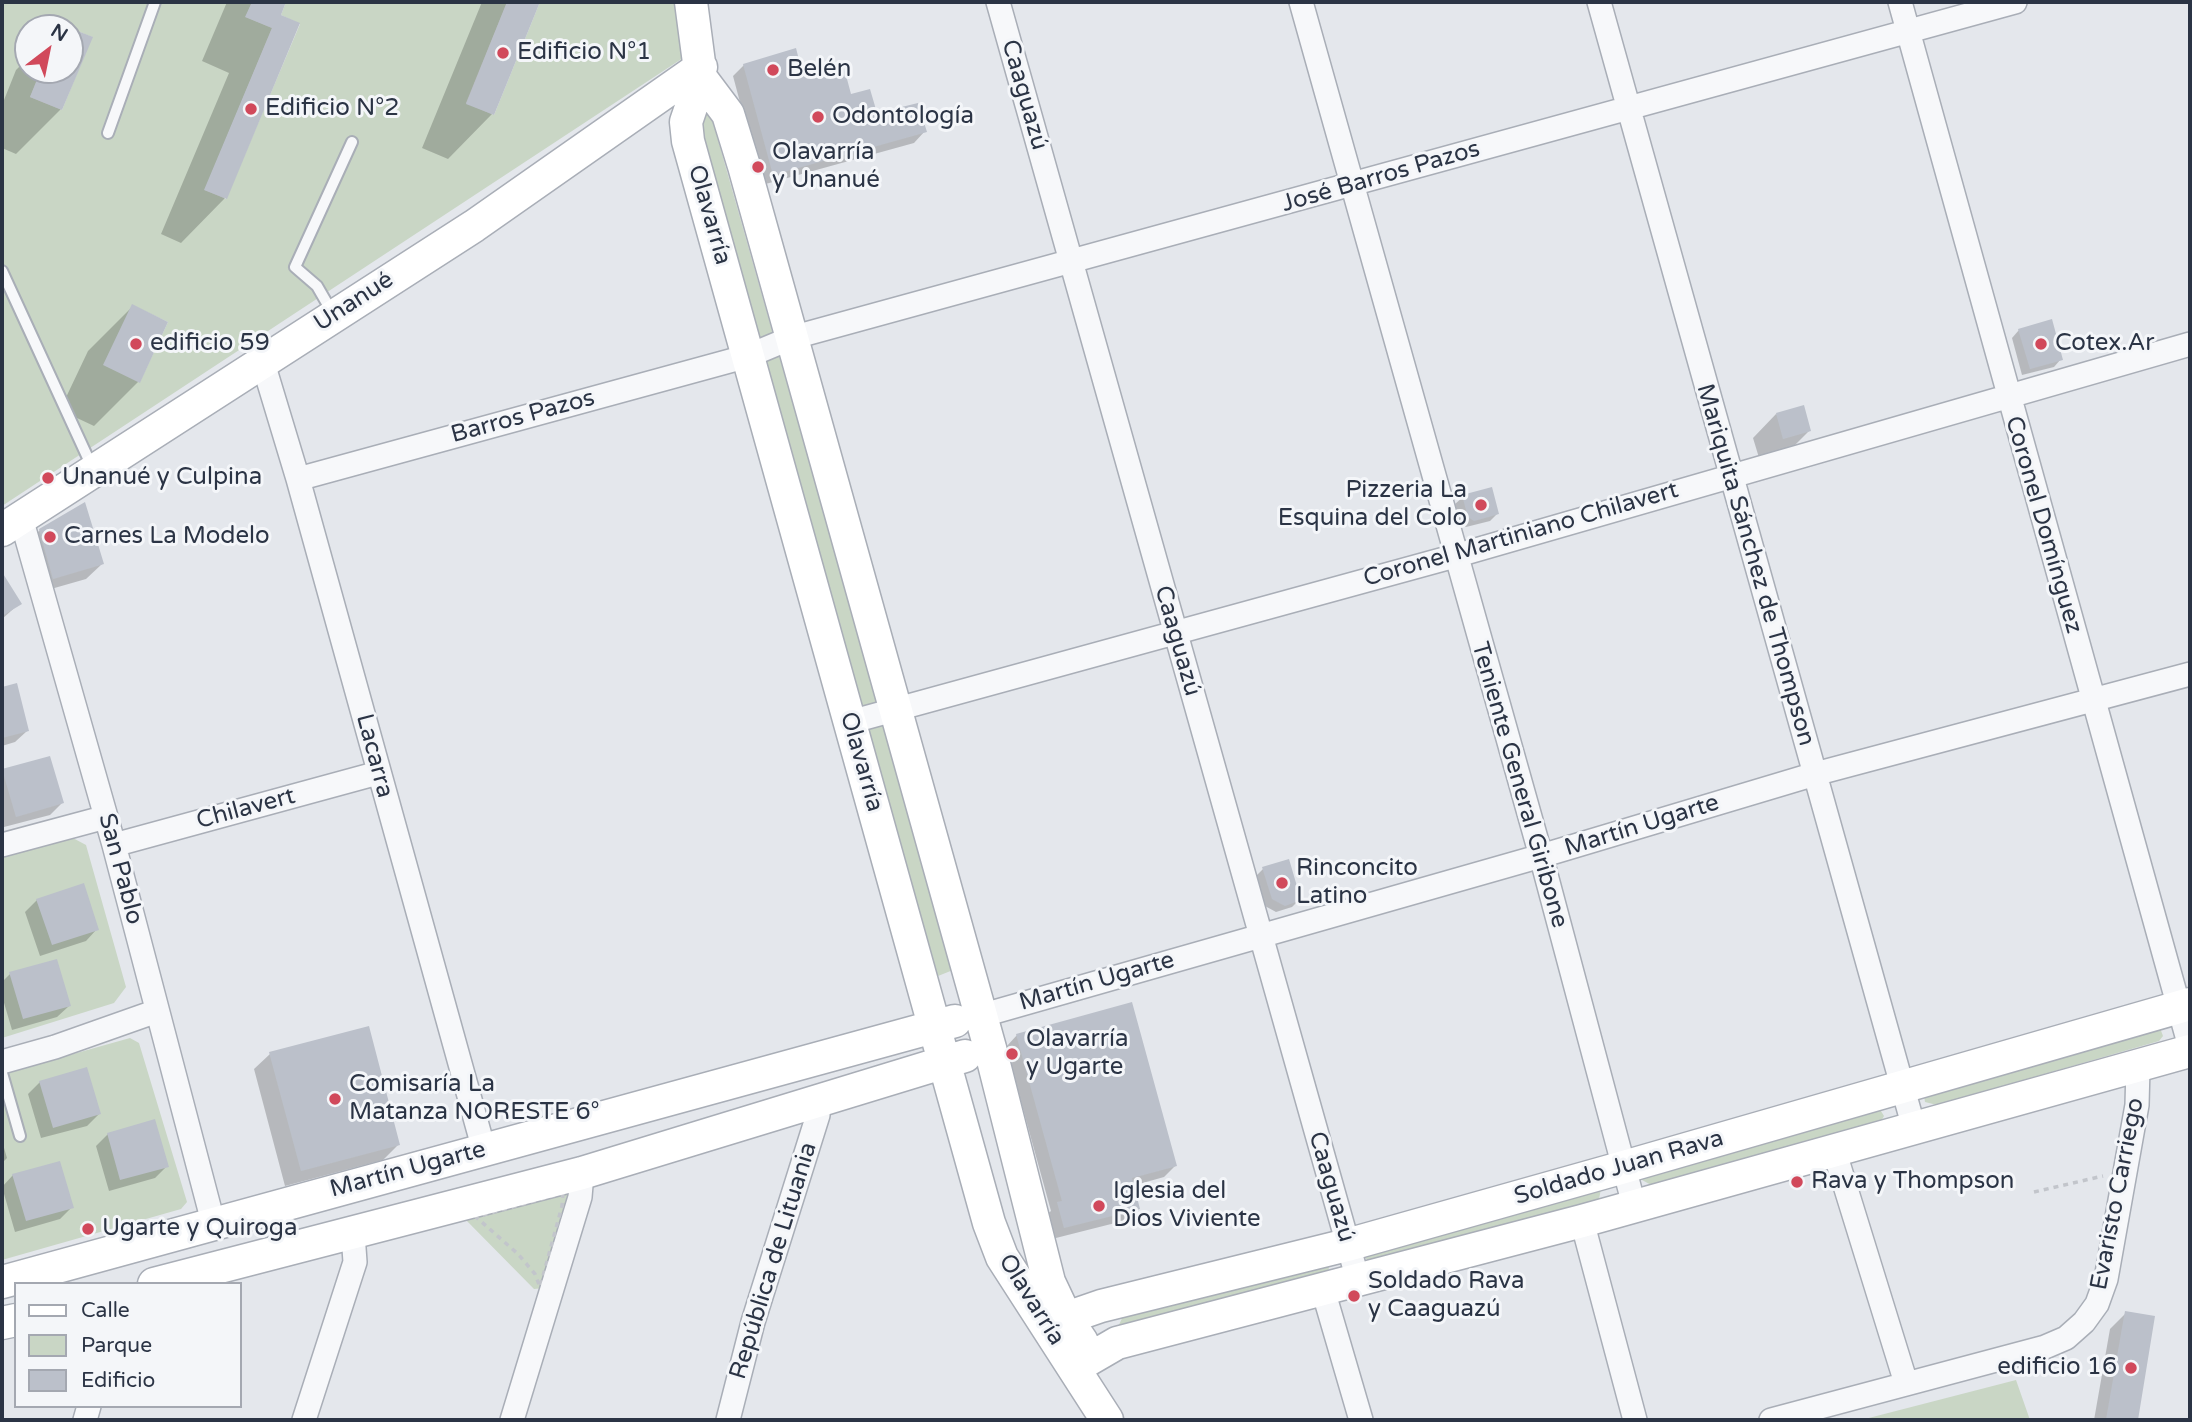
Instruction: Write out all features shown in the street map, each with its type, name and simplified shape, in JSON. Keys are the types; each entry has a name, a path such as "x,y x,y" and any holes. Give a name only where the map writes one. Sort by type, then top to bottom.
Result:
{"street":[{"name":"Olavarría","path":"691,2 701,73 687,122 688,141 994,1240 1002,1257 1056,1322 1083,1363 1131,1420"},
{"name":"Caaguazú","path":"998,2 1358,1280"},
{"name":"Teniente General Giribone","path":"1301,2 1541,856 1634,1205"},
{"name":"Mariquita Sánchez de Thompson","path":"1599,2 1729,476 1914,1128"},
{"name":"Coronel Domínguez","path":"1900,2 2092,699 2185,1006 2190,1049"},
{"name":"José Barros Pazos","path":"748,355 791,338 2015,2"},
{"name":"Olavarría","path":"701,73 728,114 990,1048 1049,1282 1056,1322"},
{"name":"Unanué","path":"11,524 474,226 701,73"},
{"name":"Coronel Martiniano Chilavert","path":"850,722 1455,556 2190,344"},
{"name":"Barros Pazos","path":"299,480 748,355"},
{"name":"Lacarra","path":"263,363 299,480 484,1150"},
{"name":"San Pablo","path":"11,524 106,817 213,1222"},
{"name":"Martín Ugarte","path":"2,1282 213,1222 980,1016 1541,856 1815,774 2190,674"},
{"name":"Chilavert","path":"114,845 378,773"},
{"path":"2,845 106,817"},
{"name":"Soldado Juan Rava","path":"1056,1322 1101,1306 1347,1245 2185,1006"},
{"path":"2,1062 55,1047 157,1011"},
{"name":"Martín Ugarte","path":"162,1282 582,1173 990,1048"},
{"name":"Soldado Juan Rava","path":"1083,1363 1117,1343 1582,1221 2138,1067 2190,1049"},
{"name":"Evaristo Carriego","path":"1771,1420 2045,1347 2066,1338 2084,1322 2097,1304 2106,1279 2137,1105 2138,1067"},
{"name":"República de Lituania","path":"728,1420 753,1322 818,1115 819,1101"},
{"path":"1834,1150 1906,1383"},
{"path":"513,1420 580,1197 582,1173"},
{"path":"1582,1221 1635,1420"},
{"path":"304,1420 355,1262 353,1234"},
{"path":"1323,1290 1361,1420"},
{"name":"Olavarría","path":"1083,1363 1107,1420"}],"lane":[{"path":"108,134 155,2"},
{"path":"334,314 317,286 295,267 352,142"},
{"path":"2,271 94,471"},
{"path":"2,1073 20,1136"}],"path":[{"path":"2034,1192 2126,1171"},
{"path":"565,1195 540,1287 534,1274 518,1255 476,1217 565,1195"}],"green space":[{"path":"2,2 252,2 246,17 272,28 205,190 226,199 300,24 281,15 286,2 507,2 466,103 494,115 540,2 681,2 683,58 2,506","holes":["132,305 168,322 140,382"]},
{"path":"709,108 953,970 933,978 696,120"},
{"path":"71,837 86,845 126,987 114,1003 2,1038 2,856"},
{"path":"2160,1028 2163,1036 2159,1041 1937,1105 1925,1102 1924,1095"},
{"path":"130,1038 139,1043 187,1202 181,1209 2,1260 2,1074"},
{"path":"1879,1108 1884,1116 1880,1123 1653,1186 1642,1180 1643,1174"},
{"path":"1601,1189 1599,1199 1374,1264 1365,1258 1366,1253"},
{"path":"568,1192 544,1288 534,1289 464,1218"},
{"path":"1323,1264 1329,1267 1328,1273 1118,1327 1123,1316"},
{"path":"2016,1380 2030,1420 1861,1420"}],"building":[{"name":"Edificio N°2","path":"252,2 286,2 281,15 300,23 227,199 204,190 272,28 245,17"},
{"name":"Edificio N°1","path":"507,2 540,2 494,115 466,104"},
{"path":"84,33 93,37 84,58"},
{"path":"796,48 803,76 843,64 851,94 870,89 877,113 918,103 927,132 773,175 743,64"},
{"path":"35,84 73,84 62,110 30,97"},
{"name":"edificio 59","path":"132,304 168,322 140,383 103,365"},
{"name":"Cotex.Ar","path":"2052,319 2063,360 2030,369 2018,329"},
{"path":"1804,405 1811,431 1783,439 1776,413"},
{"name":"Pizzeria La Esquina del Colo","path":"1492,487 1499,514 1474,521 1468,517 1462,495"},
{"path":"85,502 104,564 53,579 39,529"},
{"path":"2,572 22,604 2,616"},
{"path":"17,683 29,731 2,738 2,687"},
{"path":"50,756 64,803 16,817 2,769"},
{"name":"Rinconcito Latino","path":"1289,859 1301,900 1285,906 1272,899 1262,867"},
{"path":"84,883 99,930 52,945 36,899"},
{"path":"57,959 71,1006 23,1019 9,972"},
{"path":"1132,1002 1177,1166 1132,1178 1140,1209 1064,1228 1057,1202 1062,1201 1016,1034"},
{"name":"Comisaría La Matanza NORESTE 6°","path":"369,1026 400,1145 301,1171 269,1052"},
{"path":"87,1067 101,1114 53,1128 39,1081"},
{"path":"155,1119 169,1167 120,1180 107,1133"},
{"path":"60,1161 74,1208 26,1221 12,1174"},
{"name":"edificio 16","path":"2125,1311 2155,1316 2138,1420 2106,1420"}],"place":[{"name":"Edificio N°1","path":"503,53"},
{"name":"Belén","path":"773,70"},
{"name":"Edificio N°2","path":"251,109"},
{"name":"Odontología","path":"818,117"},
{"name":"Olavarría y Unanué","path":"758,167"},
{"name":"edificio 59","path":"136,344"},
{"name":"Cotex.Ar","path":"2041,344"},
{"name":"Unanué y Culpina","path":"48,478"},
{"name":"Pizzeria La Esquina del Colo","path":"1481,505"},
{"name":"Carnes La Modelo","path":"50,537"},
{"name":"Rinconcito Latino","path":"1282,883"},
{"name":"Olavarría y Ugarte","path":"1012,1054"},
{"name":"Comisaría La Matanza NORESTE 6°","path":"335,1099"},
{"name":"Rava y Thompson","path":"1797,1182"},
{"name":"Iglesia del Dios Viviente","path":"1099,1206"},
{"name":"Ugarte y Quiroga","path":"88,1229"},
{"name":"Soldado Rava y Caaguazú","path":"1354,1296"},
{"name":"edificio 16","path":"2131,1368"}]}
